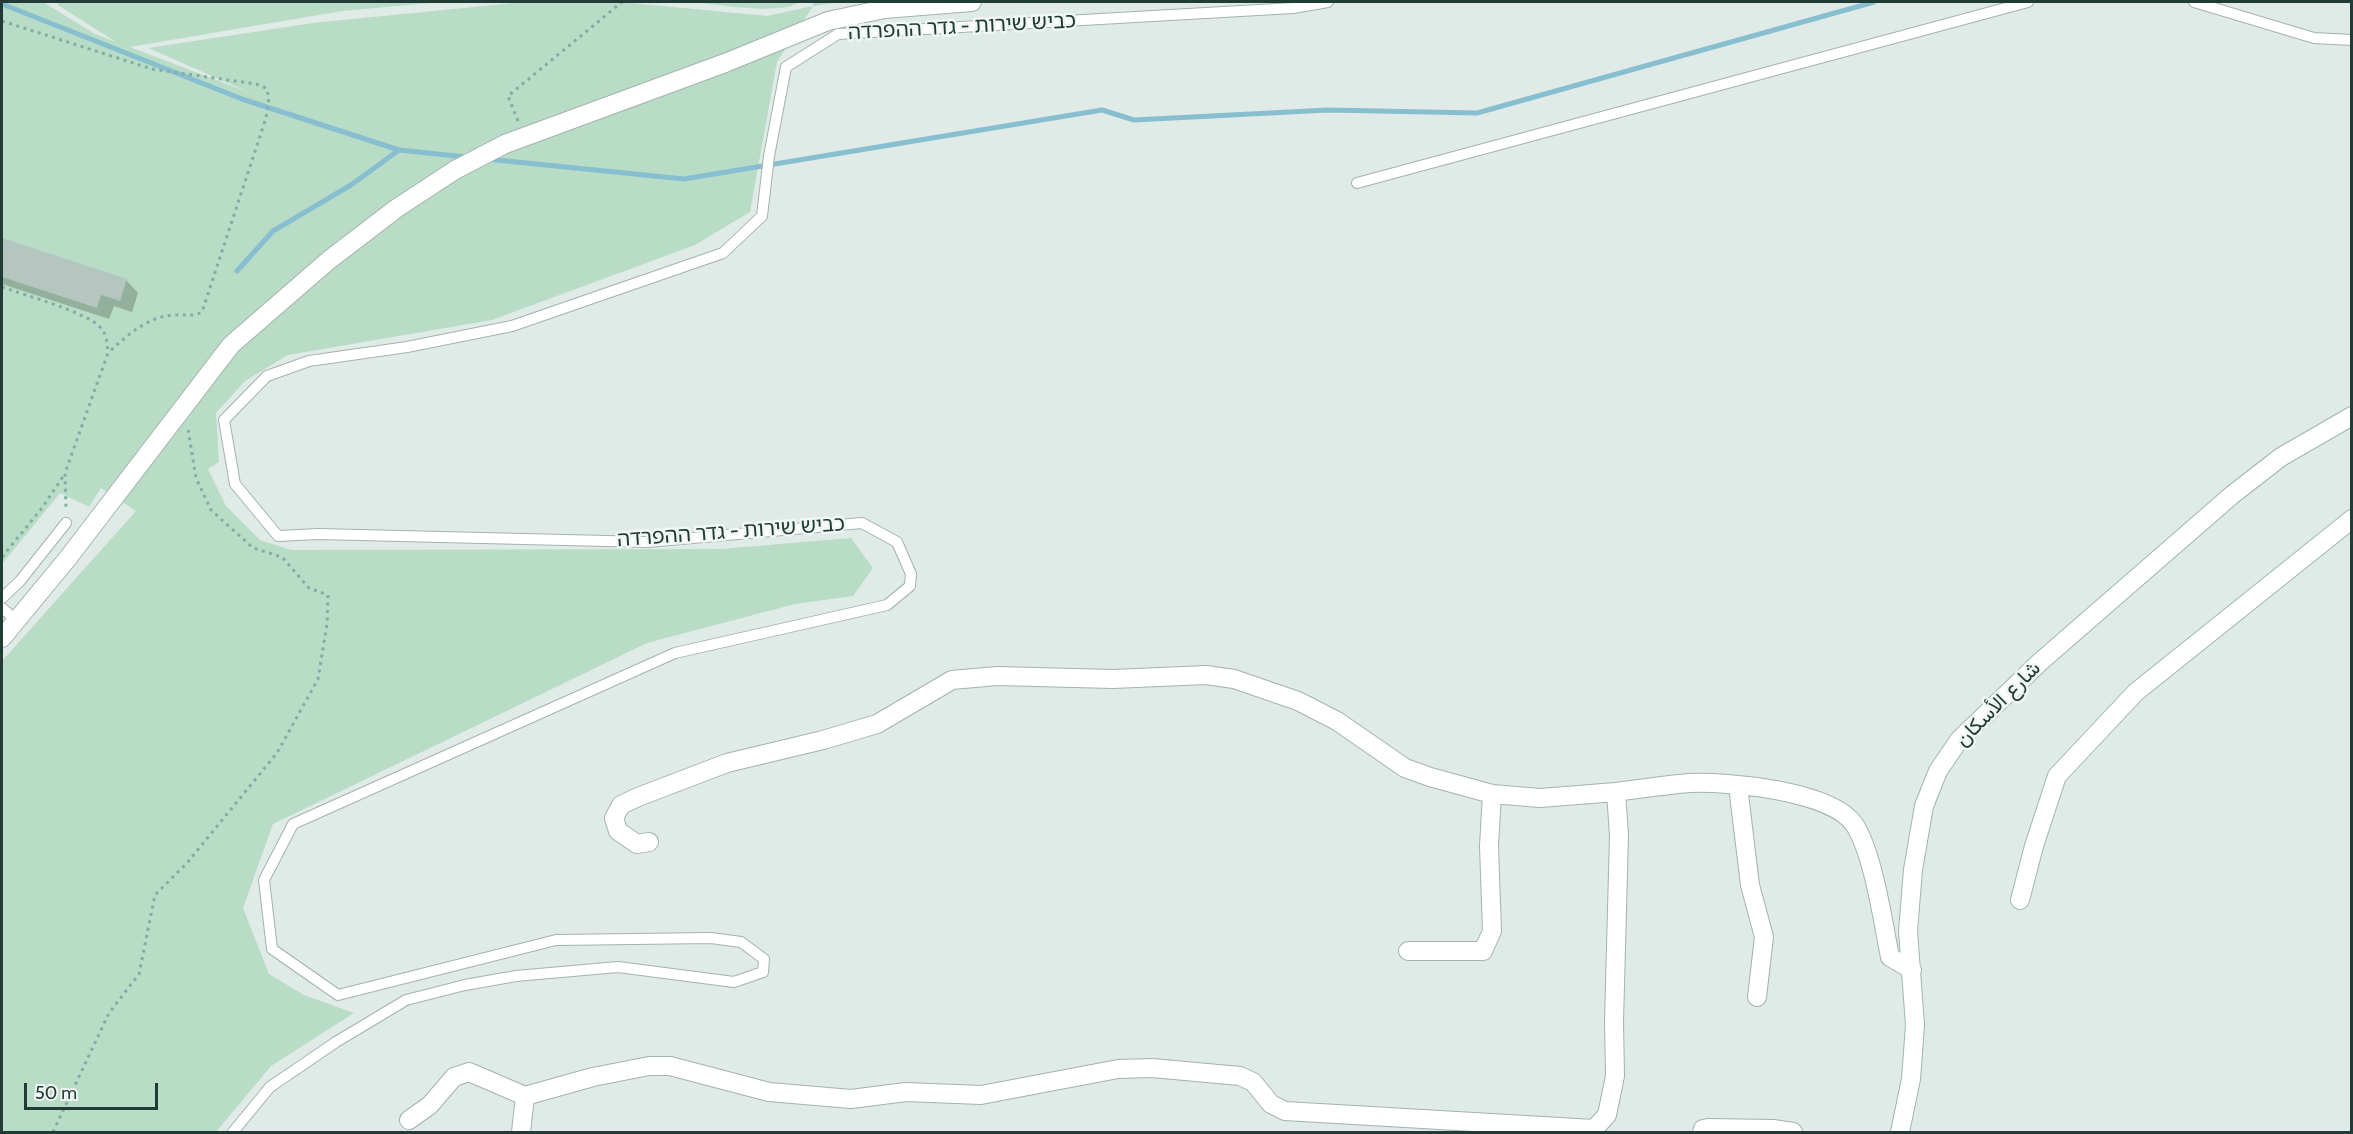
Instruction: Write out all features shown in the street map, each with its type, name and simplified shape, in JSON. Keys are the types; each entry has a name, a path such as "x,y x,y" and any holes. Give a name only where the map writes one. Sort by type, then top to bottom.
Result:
{"street":[{"path":"2,638 68,558 231,345 329,260 397,208 455,170 505,144 725,63 828,21 884,9 972,2"},
{"name":"شارع الأسكان","path":"1900,1132 1911,1079 1914,1036 1908,931 1913,870 1924,806 1938,771 1959,740 2040,662 2232,495 2281,458 2352,416"},
{"path":"2020,900 2034,846 2057,776 2136,692 2352,519"},
{"path":"649,842 637,844 618,831 614,818 621,806 677,781 727,763 823,740 877,724 952,680 997,676 1113,679 1206,675 1234,679 1298,701 1338,721 1405,768 1492,794 1539,798 1689,783 1782,792 1824,802 1842,811 1854,824 1864,844 1890,957 1912,970"},
{"path":"1738,786 1750,885 1764,938 1757,997"},
{"path":"409,1120 430,1105 454,1077 469,1072 525,1096 593,1077 649,1066 670,1066 769,1092 851,1099 906,1092 981,1095 1118,1070 1152,1068 1240,1076 1253,1082 1271,1104 1285,1111 1594,1129 1606,1115 1616,1076 1614,1022 1619,835 1616,792"},
{"path":"1408,951 1484,951 1492,931 1489,846 1492,794"},
{"path":"521,1132 525,1096"},
{"path":"1702,1132 1703,1129 1708,1128 1773,1129 1792,1132"}],"lane":[{"name":"כביש שירות - גדר ההפרדה","path":"233,1132 270,1087 336,1042 406,1000 465,985 516,976 618,966 734,981 763,972 764,959 741,942 711,938 556,940 338,994 272,949 264,880 293,824 675,653 887,605 910,586 911,574 897,542 862,523 647,543 318,534 278,536 234,484 224,420 267,376 309,361 407,347 512,326 723,253 762,216 769,156 786,67 838,34 1293,8 1328,2"},
{"path":"1357,183 2028,2"},
{"path":"2194,2 2314,38 2352,40"},
{"path":"2,598 20,581 66,523"},
{"path":"2,608 16,620"}],"path":[{"path":"524,136 508,96 622,2"},
{"path":"2,21 152,69 256,84 266,88 269,97 266,118 202,312 196,315 174,315 141,325 108,353"},
{"path":"2,287 83,316 100,327 107,339 108,353 65,473 35,517 2,557"},
{"path":"53,1132 109,1013 139,975 155,895 187,863 277,753 318,679 327,624 328,595 309,588 282,556 253,548 211,510 196,478 184,406"},
{"path":"65,473 66,523"}],"green space":[{"path":"2,2 43,2 95,34 116,42 58,5 58,2 442,2 342,11 130,47 253,94 148,48 313,23 524,2 621,2 767,16 813,6 777,62 750,212 695,245 492,320 288,355 245,381 216,413 219,462 208,469 226,506 260,540 291,550 721,549 851,538 873,568 853,596 795,604 647,643 273,824 243,908 269,974 304,995 354,1013 271,1066 216,1132 2,1132 2,661 136,511 101,488 89,507 60,493 2,564"},
{"path":"692,2 799,2 790,6 764,9"},
{"path":"813,2 842,2 813,6"}],"building":[{"path":"2,238 127,279 120,301 101,295 97,308 2,277"}],"waterway":[{"path":"487,159 684,179 1102,110 1134,120 1328,110 1477,113 1874,2"},
{"path":"2,4 242,99 399,150"},
{"path":"237,271 273,231 351,185 399,150 466,157"}]}
